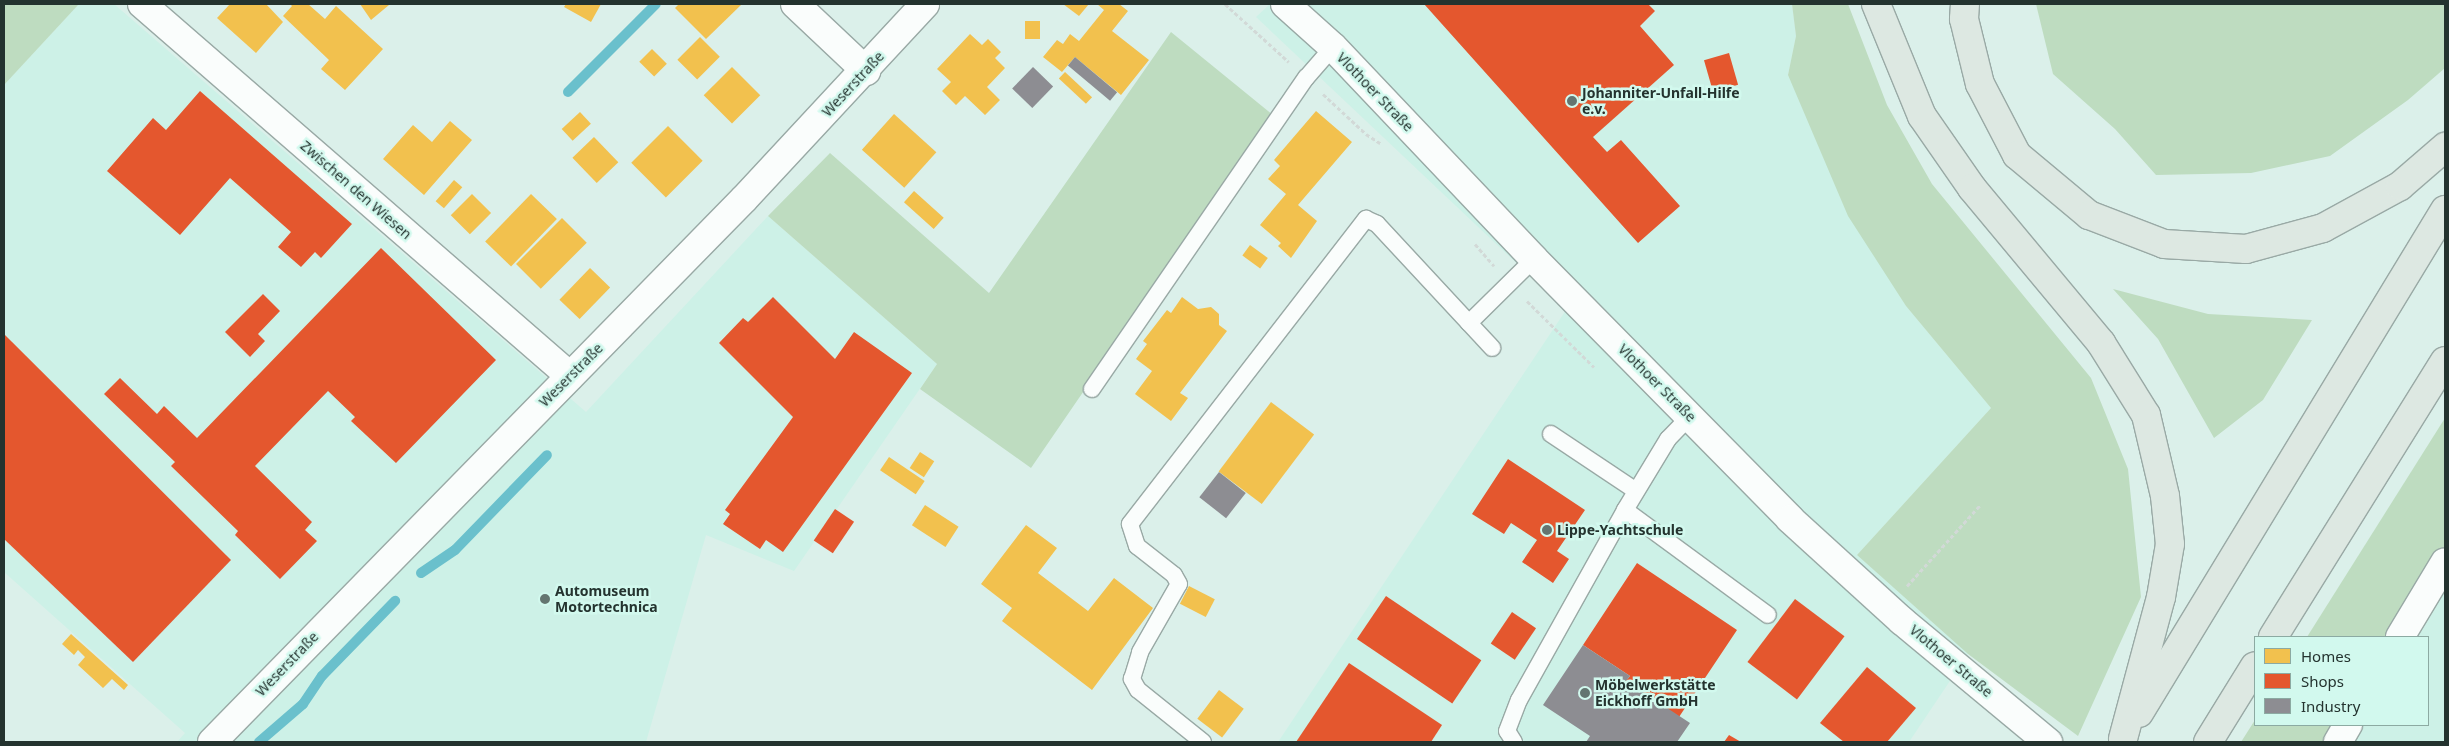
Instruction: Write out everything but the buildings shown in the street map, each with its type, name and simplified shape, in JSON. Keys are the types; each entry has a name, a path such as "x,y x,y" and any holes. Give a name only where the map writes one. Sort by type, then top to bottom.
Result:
{"highway":[{"path":"1876,4 1922,116 1972,188 2101,344 2146,415 2166,496 2170,544 2161,597 2122,741"},
{"path":"1964,4 1964,19 1980,84 2017,155 2089,215 2164,244 2246,249 2322,228 2400,186 2445,147"},
{"path":"2122,741 2445,210"},
{"path":"2274,636 2445,361"},
{"path":"2208,742 2254,668"}],"street":[{"name":"Zwischen den Wiesen","path":"142,4 570,376"},
{"path":"795,4 866,71"},
{"name":"Weserstraße","path":"212,742 866,71 926,4"},
{"name":"Vlothoer Straße","path":"1285,4 1333,47 1534,259 1790,519 1884,603 2048,742"},
{"path":"2401,636 2445,562"},
{"path":"2338,742 2347,726"}],"lane":[{"path":"1092,389 1306,78 1333,47"},
{"path":"1202,742 1138,690 1132,679 1140,652 1178,584 1174,575 1137,546 1130,524 1366,219 1378,224 1492,348"},
{"path":"1469,323 1534,259"},
{"path":"1514,742 1507,730 1508,723 1625,510 1668,439 1690,416"},
{"path":"1551,434 1636,492"},
{"path":"1625,510 1768,615"}],"path":[{"path":"1884,603 1907,586 1982,504"}],"shaded area":[{"path":"4,4 79,4 4,85"},
{"path":"79,4 114,4 586,412 768,216 937,364 794,571 706,535 646,742 177,742 185,733 4,572 4,85"},
{"path":"1270,4 1792,4 1796,36 1788,75 1906,306 1991,408 1857,555 1968,654 1909,742 1278,742 1566,310 1256,17"},
{"path":"1792,4 1848,4 1887,105 1932,184 2091,378 2128,469 2141,597 2078,736 1968,654 1857,555 1991,408 1906,306 1848,216 1788,75 1796,36"},
{"path":"2036,4 2445,4 2445,68 2408,100 2330,156 2251,173 2156,175 2115,129 2053,74"},
{"path":"1171,32 1273,115 1031,468 920,389 937,364 768,216 830,153 989,293"},
{"path":"2113,289 2208,314 2312,320 2263,400 2214,438 2158,339"},
{"path":"2445,418 2445,549 2393,636 2308,636"},
{"path":"2445,549 2445,742 2328,742 2337,726 2429,726 2429,636 2393,636"},
{"path":"2254,722 2254,726 2337,726 2328,742 2241,742"}],"waterway":[{"path":"568,92 656,4"},
{"path":"421,573 455,550 547,455"},
{"path":"259,742 303,704 322,676 395,601"}],"place":[{"name":"Johanniter-Unfall-Hilfe e.v.","path":"1572,101"},
{"name":"Lippe-Yachtschule","path":"1547,530"},
{"name":"Automuseum Motortechnica","path":"545,599"},
{"name":"Möbelwerkstätte Eickhoff GmbH","path":"1585,693"}]}
